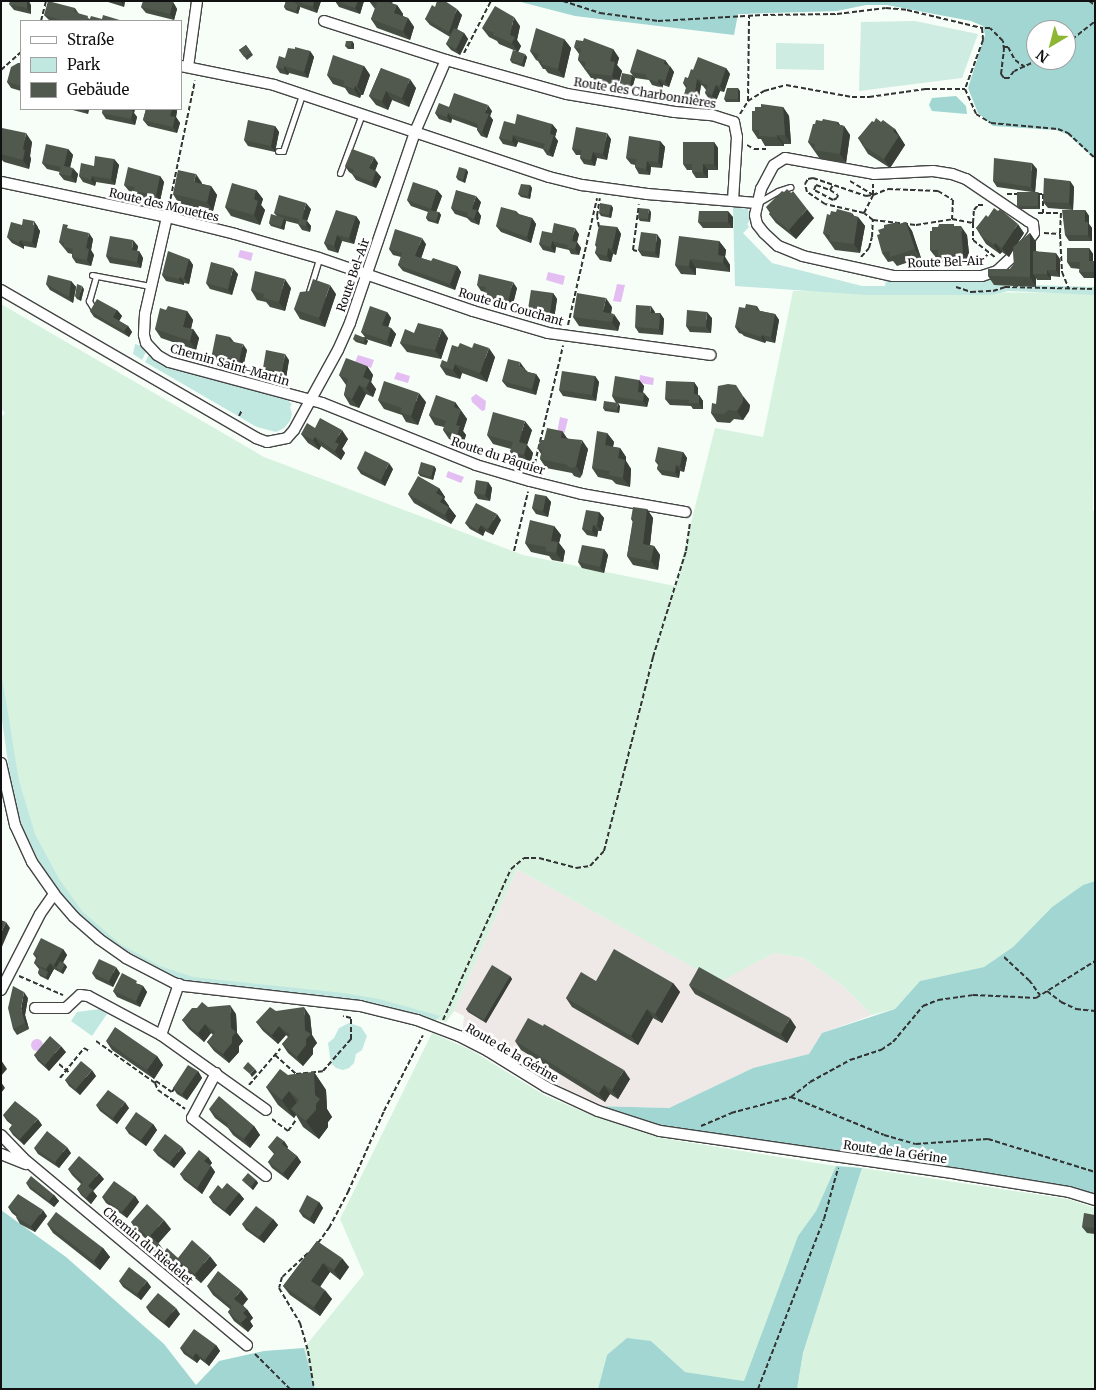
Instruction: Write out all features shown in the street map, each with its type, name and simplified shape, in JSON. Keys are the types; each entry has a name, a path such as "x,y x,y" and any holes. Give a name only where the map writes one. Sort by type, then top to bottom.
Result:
{"street":[{"path":"196,1 189,67 274,85 549,177 600,191 756,203 761,189 778,161 785,158 874,174 933,171 952,174 966,179 1033,224 1034,233"},
{"name":"Route des Charbonnières","path":"324,21 459,64 567,94 657,110 712,114 734,122"},
{"path":"415,132 446,60"},
{"path":"733,201 737,137 734,122"},
{"name":"Route Bel-Air","path":"1,290 256,438 267,442 287,438 294,430 338,350 367,275 415,132"},
{"name":"Route des Mouettes","path":"1,182 167,217 319,258 367,275"},
{"name":"Route Bel-Air","path":"756,203 757,224 778,246 803,256 893,276 982,276 997,271 1026,244 1034,233"},
{"name":"Chemin Saint-Martin","path":"167,217 150,286 144,335 146,343 157,356 175,364 311,400"},
{"name":"Route du Couchant","path":"367,275 474,311 565,335 711,355"},
{"name":"Route du Pâquier","path":"311,400 372,421 476,465 582,494 685,512"},
{"name":"Route de la Gérine","path":"1,763 15,825 32,862 54,894 74,917 105,944 126,958 179,984 380,1010 427,1024 488,1051 546,1087 598,1111 660,1131 841,1156 1053,1190 1095,1200"},
{"path":"1,990 40,914 54,894"},
{"path":"161,1035 179,984"},
{"path":"35,1008 66,1008 80,995 88,996 161,1035 266,1110"},
{"path":"216,1073 192,1118 266,1176"},
{"name":"Chemin du Riedelet","path":"1,1135 34,1167 247,1345"},
{"name":"Chemin du Riedelet","path":"1,1154 34,1167"}],"lane":[{"path":"278,151 283,150 302,94"},
{"path":"340,173 362,114"},
{"path":"756,203 790,187"},
{"path":"307,298 319,258"},
{"path":"95,311 89,301 94,275 150,286"}],"path":[{"path":"41,20 46,1"},
{"path":"459,64 491,1"},
{"path":"563,1 600,13 658,22 749,16 837,14 886,8 916,12 982,28 990,28 1002,41 1004,47 1001,74 1004,78 1009,78 1014,71 1024,67"},
{"path":"1090,1 1095,5"},
{"path":"748,101 749,16"},
{"path":"1076,36 1095,21"},
{"path":"982,28 983,40 965,89 976,114 982,120 991,123 1058,129 1068,133 1095,158"},
{"path":"1004,47 1008,47 1015,60 1024,67"},
{"path":"1,70 20,53"},
{"path":"167,217 189,67"},
{"path":"734,122 748,101 764,91 786,85 852,97 869,97 925,89 965,89"},
{"path":"737,137 754,149 770,149"},
{"path":"838,169 843,176 873,195"},
{"path":"864,213 873,195 874,174"},
{"path":"952,219 953,200 938,191 895,189 866,196 813,178 808,179 805,184 807,192 825,204 864,213 873,220 916,225 952,219 973,223"},
{"path":"816,185 830,190 838,195 837,198 833,200 814,190 816,185"},
{"path":"830,190 833,186"},
{"path":"599,228 597,216 600,191"},
{"path":"514,551 600,191"},
{"path":"1005,264 973,240 974,210 978,205 1002,203 1006,194 1024,194"},
{"path":"1034,194 1043,194 1043,213"},
{"path":"637,251 633,250 640,200"},
{"path":"1016,213 1067,214"},
{"path":"1061,214 1062,272 1069,289"},
{"path":"851,268 869,248 873,220"},
{"path":"1034,233 1060,234"},
{"path":"943,276 960,290 971,292 993,291 1005,287 1095,289"},
{"path":"238,418 242,410"},
{"path":"438,1028 449,1012 511,869 524,858 539,858 576,868 590,866 604,851 653,657 686,552 690,519 685,512"},
{"path":"1004,957 1029,980 1040,995"},
{"path":"694,1135 702,1125 731,1113 791,1097 810,1082 850,1060 881,1050 893,1042 923,1006 938,1000 973,994 1029,998 1040,995 1095,961"},
{"path":"16,975 75,1000"},
{"path":"1047,991 1061,1002 1076,1009 1095,1011"},
{"path":"274,1055 296,1074 323,1072 351,1039 351,1018 341,1016 340,1004"},
{"path":"314,1389 308,1351 300,1323 279,1288 282,1277 313,1249 329,1228 427,1024"},
{"path":"96,1041 155,1083 158,1090 194,1115"},
{"path":"60,1078 84,1048 89,1051"},
{"path":"242,1092 280,1049"},
{"path":"59,1064 74,1076"},
{"path":"155,1083 156,1081 172,1092 176,1085"},
{"path":"791,1097 884,1135 916,1144 988,1139 1095,1172"},
{"path":"266,1110 263,1112 288,1131 296,1120"},
{"path":"758,1389 804,1266 824,1219 841,1156"},
{"path":"247,1345 290,1389"}],"shaded area":[{"path":"517,1 1095,1 1095,159 1067,134 1056,130 993,126 978,113 968,88 985,35 983,26 971,21 887,5 866,5 837,11 738,14 734,35 575,16"},
{"path":"915,21 978,34 962,78 859,91 861,22"},
{"path":"776,43 824,44 824,70 776,69"},
{"path":"956,96 966,106 967,114 932,111 929,105 932,98"},
{"path":"240,250 253,253 251,261 238,257"},
{"path":"548,272 565,276 563,285 546,280"},
{"path":"617,284 625,285 621,302 613,301"},
{"path":"358,355 374,360 371,368 355,362"},
{"path":"397,372 410,376 408,383 394,379"},
{"path":"640,375 654,378 653,385 639,383"},
{"path":"476,394 486,401 485,410 482,411 472,402 471,398"},
{"path":"560,417 568,419 564,435 557,433"},
{"path":"448,471 464,477 461,483 446,477"},
{"path":"517,869 719,981 774,953 804,958 843,986 872,1015 822,1033 809,1054 753,1068 669,1108 594,1106 463,1029 464,1016 454,1011"},
{"path":"1095,881 1095,1194 1070,1186 958,1168 661,1127 594,1106 669,1108 753,1068 809,1054 822,1033 895,1009 920,981 984,967 1013,947 1052,907 1083,885"},
{"path":"35,1039 39,1039 43,1045 39,1051 35,1051 31,1047 31,1043"},
{"path":"836,1166 862,1168 803,1353 797,1389 598,1389 607,1355 627,1338 651,1341 685,1372 744,1381 798,1236 816,1211"},
{"path":"1,1210 66,1257 164,1344 196,1385 219,1361 264,1351 304,1348 315,1389 1,1389"}],"green space":[{"path":"733,207 748,209 750,220 747,224 749,227 743,233 772,263 862,286 885,286 886,279 991,278 998,284 1095,287 1095,295 1008,291 991,295 867,295 735,286"},
{"path":"793,291 1095,293 1093,511 1095,511 1095,881 1083,885 1052,907 1013,947 984,967 920,981 895,1009 872,1015 843,986 804,958 774,953 720,982 517,869 454,1011 446,1022 378,1002 343,995 182,978 119,945 81,912 55,880 31,834 14,783 1,693 1,418 5,413 1,408 1,304 264,457 523,555 675,586 715,428 763,437"},
{"path":"135,344 142,346 146,352 142,360 133,354"},
{"path":"149,355 169,368 285,398 292,404 290,407 292,414 290,421 284,428 276,432 257,427 145,362"},
{"path":"1,671 19,781 35,834 59,879 82,911 120,944 160,966 193,977 343,993 379,999 440,1016 435,1021 378,1004 343,998 183,981 118,946 79,915 59,892 27,839 16,808 11,784 1,713"},
{"path":"100,1009 107,1014 92,1036 71,1021 77,1012"},
{"path":"349,1023 361,1027 367,1036 362,1050 356,1054 354,1063 349,1068 343,1070 336,1068 331,1063 328,1043 334,1038 339,1028"},
{"path":"432,1033 471,1050 546,1096 594,1116 661,1138 836,1166 816,1211 798,1236 744,1381 685,1372 651,1341 607,1355 598,1389 315,1389 304,1348 364,1274 340,1219"},
{"path":"862,1168 1068,1199 1095,1208 1095,1389 797,1389 803,1353"}],"building":[{"path":"10,1 27,1 27,8 9,4"},
{"path":"48,1 75,8 74,12 88,16 87,20 61,20 44,15"},
{"path":"143,1 173,2 170,14 141,7"},
{"path":"286,1 293,1 298,5 296,11 284,7"},
{"path":"295,1 314,1 313,7"},
{"path":"336,1 358,1 355,8"},
{"path":"373,1 386,1 397,5 394,13 408,18 403,31 371,19 377,3"},
{"path":"437,1 445,1 457,9 449,32 425,19 432,5 435,7"},
{"path":"495,6 514,17 510,35 515,37 512,43 482,28"},
{"path":"103,15 120,20 89,20 91,16 102,19"},
{"path":"454,28 464,33 456,49 446,44"},
{"path":"536,28 564,39 558,69 541,64 542,61 537,60 539,54 530,51"},
{"path":"584,38 613,49 610,61 615,62 612,76 589,73 590,70 584,69 586,62 578,60 581,49 574,47 576,40 583,41"},
{"path":"346,41 352,41 351,46 345,46"},
{"path":"246,45 251,52 244,57 239,50"},
{"path":"295,47 310,51 304,72 284,66 284,69 276,67 279,56 285,58 288,48 295,49"},
{"path":"637,49 665,60 664,64 670,66 665,81 659,79 658,82 648,79 645,74 630,72"},
{"path":"513,50 525,54 522,64 510,60"},
{"path":"333,55 364,66 357,86 354,89 343,85 344,81 327,75"},
{"path":"698,57 726,68 720,86 716,85 712,95 705,93 708,85 701,83 702,81 697,79 694,98 684,95 687,85 683,83 685,77 688,78 691,69 693,70"},
{"path":"20,63 20,86 7,82 11,67"},
{"path":"381,68 410,79 402,98 386,91 382,101 369,96"},
{"path":"622,73 632,75 630,86 620,83"},
{"path":"727,88 738,88 738,99 724,99"},
{"path":"454,93 488,105 485,113 489,114 482,132 477,130 478,124 448,113 447,117 435,113 439,103 449,107"},
{"path":"761,104 783,107 785,135 777,135 777,137 759,136 759,130 752,130 752,111 755,111 755,107 761,107"},
{"path":"103,110 133,111 131,119 102,113"},
{"path":"146,110 172,110 170,116 175,117 173,127 143,120"},
{"path":"517,114 552,124 550,134 554,135 549,151 543,149 545,144 513,135 512,141 499,138 504,121 515,124"},
{"path":"876,118 881,122 883,120 895,129 893,131 899,136 884,159 862,145 864,143 858,138"},
{"path":"823,119 838,122 837,124 844,126 840,154 814,150 815,144 808,142 813,124 815,124 816,120 822,121"},
{"path":"248,120 275,126 271,146 244,140"},
{"path":"576,127 607,133 603,154 593,152 591,160 580,158 581,150 572,149"},
{"path":"2,128 26,133 23,160 1,154"},
{"path":"629,136 660,141 658,162 647,161 646,169 635,167 636,159 626,158"},
{"path":"683,142 714,142 714,164 703,164 703,172 692,172 692,164 683,164"},
{"path":"46,144 68,149 64,166 73,168 71,176 59,174 61,167 42,163"},
{"path":"352,149 374,157 369,168 376,171 372,182 352,174 354,170 345,166"},
{"path":"95,156 114,159 111,179 92,176 91,180 79,176 81,163 94,166"},
{"path":"994,158 1032,163 1031,187 993,181"},
{"path":"128,167 160,176 156,195 134,191 135,187 124,185"},
{"path":"459,167 466,169 463,180 456,177"},
{"path":"178,170 196,174 194,182 211,186 207,202 173,194"},
{"path":"1044,178 1070,181 1069,203 1043,202"},
{"path":"413,182 437,190 431,209 407,200"},
{"path":"232,183 256,190 254,199 258,201 254,215 225,207"},
{"path":"521,184 530,185 528,196 518,194"},
{"path":"787,189 791,193 793,191 807,209 789,230 769,214 771,212 766,207 782,191 784,192"},
{"path":"456,190 476,196 472,209 477,210 474,219 467,216 468,213 451,208"},
{"path":"1017,192 1038,192 1038,206 1017,206"},
{"path":"279,195 306,203 302,219 307,220 306,226 298,224 299,219 274,213"},
{"path":"600,203 611,205 609,215 599,213"},
{"path":"501,207 516,211 516,214 532,218 527,237 496,226"},
{"path":"639,208 649,209 648,219 638,218"},
{"path":"994,208 998,211 1000,209 1018,224 1002,248 980,235 981,233 976,228 986,215 988,217"},
{"path":"837,209 852,213 851,215 858,217 854,244 829,241 830,235 823,233 827,214 830,215 831,211 836,212"},
{"path":"336,210 356,216 349,238 337,235 334,246 324,243"},
{"path":"429,210 439,212 436,221 426,218"},
{"path":"1062,210 1085,210 1085,222 1088,222 1088,235 1065,235"},
{"path":"699,211 728,211 728,222 698,222"},
{"path":"271,214 284,218 281,227 269,223"},
{"path":"23,219 34,221 32,242 20,240 19,243 7,237 11,222 22,225"},
{"path":"898,222 899,224 906,222 915,249 890,257 889,251 882,253 877,235 880,234 878,230 884,228 884,225"},
{"path":"554,223 575,228 572,241 577,242 575,249 567,248 568,245 552,241 551,247 539,244 542,231 552,233"},
{"path":"63,224 68,225 67,228 89,233 86,248 89,249 87,260 72,257 73,249 64,247 64,243 59,242"},
{"path":"939,224 961,226 963,254 938,256 938,250 930,250 930,231 932,231 932,227 938,227"},
{"path":"599,225 617,227 612,249 608,248 607,256 595,253"},
{"path":"395,229 422,238 415,256 431,261 433,258 457,266 450,284 398,265 402,253 389,249"},
{"path":"641,232 657,234 655,252 638,250"},
{"path":"1030,233 1030,277 988,276 988,269 1010,269 1014,264 1013,247"},
{"path":"110,236 133,240 132,250 139,251 137,262 106,256"},
{"path":"679,236 719,241 718,255 724,256 723,263 690,259 689,266 675,265"},
{"path":"1067,248 1089,248 1089,261 1095,261 1095,272 1079,272 1080,262 1067,262"},
{"path":"168,251 189,259 184,278 180,277 179,279 162,275"},
{"path":"1033,251 1056,253 1056,270 1047,270 1047,274 1033,274"},
{"path":"211,262 233,268 228,289 206,283"},
{"path":"255,271 285,279 279,302 263,298 264,294 251,290"},
{"path":"479,274 513,282 508,302 484,296 486,287 477,285"},
{"path":"48,275 71,281 69,297 46,284"},
{"path":"313,279 330,285 319,318 294,309 300,292 309,291"},
{"path":"77,284 82,286 79,298 75,296"},
{"path":"531,290 553,293 550,313 528,309"},
{"path":"577,293 606,298 603,312 614,314 612,322 573,317"},
{"path":"97,299 117,310 113,317 128,326 124,331 90,311"},
{"path":"746,304 757,306 756,310 775,314 771,337 762,335 761,337 735,327 739,307 745,308"},
{"path":"636,305 651,306 650,313 660,313 659,329 635,327"},
{"path":"168,306 187,311 183,327 193,329 190,341 155,329 160,308 166,310"},
{"path":"370,306 387,312 382,325 391,328 387,341 361,332"},
{"path":"687,310 707,312 706,327 686,326"},
{"path":"418,323 442,329 435,350 400,343 405,329 414,333"},
{"path":"216,334 230,337 229,341 243,344 239,361 212,354"},
{"path":"355,334 365,338 364,342 353,339"},
{"path":"460,343 472,348 474,343 489,348 480,373 455,364 453,370 440,366 442,360 447,362 452,345 458,347"},
{"path":"266,350 285,354 282,372 263,368"},
{"path":"346,358 367,366 363,377 370,380 366,388 359,385 352,399 344,395 348,379 339,375"},
{"path":"508,359 520,362 519,367 525,368 524,371 536,374 532,389 502,381"},
{"path":"562,371 595,376 592,395 559,390"},
{"path":"615,376 639,380 638,392 644,393 643,401 612,396"},
{"path":"384,381 419,393 411,416 400,412 402,408 378,400"},
{"path":"666,381 694,382 694,394 699,395 699,403 689,403 689,400 665,399"},
{"path":"736,385 743,396 743,402 737,411 728,410 724,414 711,413 712,403 716,404 718,386"},
{"path":"436,395 455,402 454,407 461,410 456,425 460,426 457,435 443,430 446,421 429,415"},
{"path":"604,401 618,403 617,410 603,408"},
{"path":"493,412 525,421 519,442 527,444 524,455 510,452 513,442 487,435"},
{"path":"320,418 342,430 335,442 339,444 335,451 315,437 313,440 301,434 307,423 315,428"},
{"path":"547,428 562,431 561,438 582,440 576,466 573,468 567,467 568,465 540,459 542,450 538,449 540,440 544,440"},
{"path":"597,431 607,433 605,445 620,448 618,458 625,460 623,478 609,475 610,471 592,468"},
{"path":"658,447 683,452 680,466 676,465 675,472 657,469 659,462 655,461"},
{"path":"365,451 389,463 381,480 357,468"},
{"path":"421,462 434,466 431,477 418,473"},
{"path":"418,476 439,488 436,493 443,497 440,502 449,507 445,515 408,494"},
{"path":"476,480 488,482 485,495 474,493"},
{"path":"535,494 546,496 543,511 532,508"},
{"path":"476,503 497,514 488,529 481,525 478,530 465,523"},
{"path":"633,507 647,509 643,544 654,546 651,561 627,556"},
{"path":"586,510 599,512 597,525 593,525 592,531 582,529"},
{"path":"530,520 554,526 551,541 558,542 556,553 546,551 546,547 525,543"},
{"path":"582,545 604,549 600,567 578,562"},
{"path":"1,920 6,922 1,933"},
{"path":"41,938 63,949 54,965 50,963 46,969 34,963 38,956 33,954"},
{"path":"614,949 673,983 655,1014 647,1009 631,1036 566,998 581,972 596,981"},
{"path":"99,959 116,967 109,981 92,973"},
{"path":"60,961 65,964 61,971 56,968"},
{"path":"492,965 510,976 484,1020 466,1009"},
{"path":"699,967 790,1018 781,1034 689,985"},
{"path":"40,968 48,972 46,977 38,973"},
{"path":"122,973 143,986 136,1001 113,991"},
{"path":"13,986 24,992 21,1009 25,1023 13,1029 8,1008"},
{"path":"202,1002 208,1007 230,1005 231,1028 236,1032 232,1037 232,1043 223,1054 207,1042 215,1032 205,1024 198,1033 182,1020 192,1008 197,1008"},
{"path":"270,1007 276,1011 304,1007 305,1030 311,1034 306,1039 306,1045 297,1057 282,1044 290,1035 279,1026 272,1035 256,1022"},
{"path":"528,1018 543,1026 544,1024 624,1070 612,1090 604,1085 599,1093 515,1041"},
{"path":"115,1027 157,1056 147,1070 106,1041"},
{"path":"50,1036 61,1046 45,1065 34,1055"},
{"path":"81,1061 92,1070 76,1089 65,1080"},
{"path":"248,1062 255,1069 250,1074 243,1068"},
{"path":"188,1065 198,1071 182,1094 173,1088"},
{"path":"280,1069 288,1075 314,1072 315,1095 320,1099 316,1104 316,1110 306,1121 291,1109 299,1100 289,1091 282,1100 266,1087"},
{"path":"108,1090 125,1102 113,1118 96,1105"},
{"path":"219,1096 254,1126 244,1139 226,1126 228,1124 209,1109"},
{"path":"15,1101 38,1119 20,1139 9,1129 13,1124 3,1115"},
{"path":"136,1112 153,1124 141,1140 125,1128"},
{"path":"47,1131 67,1147 55,1162 34,1148"},
{"path":"165,1134 182,1147 170,1162 153,1150"},
{"path":"277,1136 284,1141 282,1144 297,1156 283,1173 268,1162 275,1153 268,1147"},
{"path":"199,1150 208,1157 204,1161 211,1166 197,1188 180,1174"},
{"path":"79,1156 99,1173 88,1186 93,1190 86,1198 77,1189 83,1182 68,1169"},
{"path":"248,1173 256,1180 251,1187 242,1180"},
{"path":"31,1176 54,1195 49,1201 26,1183"},
{"path":"114,1181 135,1196 122,1212 102,1197"},
{"path":"227,1183 239,1193 225,1210 209,1197 218,1185 222,1189"},
{"path":"18,1194 43,1210 31,1226 16,1217 18,1215 8,1207"},
{"path":"307,1195 319,1202 310,1218 299,1211"},
{"path":"147,1204 164,1220 150,1236 159,1244 153,1251 142,1241 147,1236 131,1222"},
{"path":"256,1206 273,1219 259,1237 242,1224"},
{"path":"56,1212 103,1248 94,1261 47,1224"},
{"path":"1084,1213 1095,1215 1095,1228 1082,1227"},
{"path":"192,1240 210,1256 195,1274 178,1260 173,1266 161,1256 167,1248 178,1258"},
{"path":"317,1241 342,1258 334,1270 323,1263 311,1281 325,1290 314,1307 283,1286"},
{"path":"129,1267 147,1281 137,1294 119,1281"},
{"path":"218,1271 241,1290 234,1299 247,1309 243,1313 247,1317 241,1323 228,1312 232,1307 207,1286"},
{"path":"158,1293 176,1308 164,1322 146,1307"},
{"path":"194,1329 216,1345 205,1360 196,1353 193,1357 180,1348"}]}
